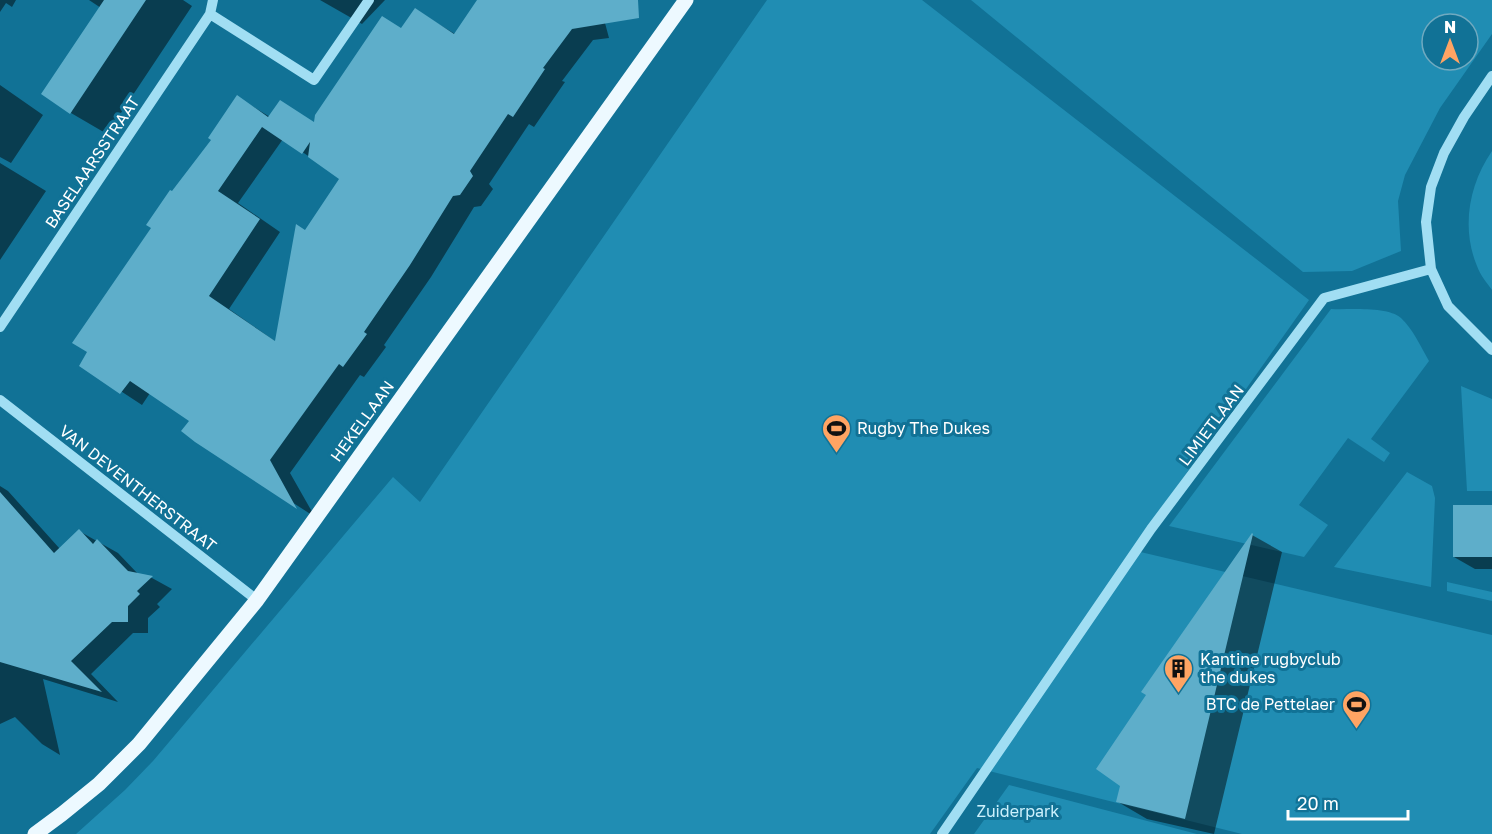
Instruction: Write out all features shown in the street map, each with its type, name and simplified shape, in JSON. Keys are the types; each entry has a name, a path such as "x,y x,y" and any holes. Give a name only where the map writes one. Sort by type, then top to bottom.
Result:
{"main road":[{"name":"HEKELLAAN","path":"35,834 99,784 139,744 257,600 686,0"}],"street":[{"path":"213,0 210,14 314,80 369,0"},
{"name":"BASELAARSSTRAAT","path":"0,327 210,14"},
{"path":"1492,76 1444,153 1431,187 1426,222 1431,268 1448,306 1492,350"},
{"name":"LIMIETLAAN","path":"942,834 1151,530 1324,298 1431,268"},
{"name":"VAN DEVENTHERSTRAAT","path":"0,400 257,600"}],"green space":[{"name":"Rugby The Dukes","path":"767,0 922,0 1309,300 1132,550 1492,635 1492,834 1242,834 977,768 930,834 76,834 153,761 393,477 420,502"},
{"path":"971,0 1492,0 1492,34 1480,51 1480,12 1420,12 1420,72 1465,72 1440,108 1405,175 1398,201 1401,251 1352,271 1303,272"},
{"path":"1492,151 1492,290 1482,276 1472,252 1469,222 1473,192"},
{"path":"1331,309 1377,310 1395,314 1409,327 1429,361 1371,439 1390,453 1384,462 1348,438 1299,505 1328,525 1304,557 1169,526"},
{"path":"1461,386 1492,399 1492,491 1467,491"},
{"path":"1407,472 1432,486 1435,498 1431,587 1334,567"},
{"path":"1447,582 1492,592 1492,601 1447,591"},
{"name":"Zuiderpark","path":"1009,785 1197,834 974,834"}],"building":[{"path":"104,0 146,0 70,114 41,94"},
{"path":"477,0 638,0 639,18 572,29 543,68 545,69 513,117 508,114 470,171 473,176 460,195 453,196 410,265 364,332 367,334 343,367 339,364 270,460 297,509 195,442 181,431 189,421 130,381 120,394 79,366 87,352 72,343 151,228 146,225 170,190 172,191 211,140 208,138 237,95 268,117 280,100 314,122 315,115 382,16 401,28 415,8 454,34","holes":["262,127 302,154 310,142 308,157 339,179 305,230 296,224 275,341 209,296 260,219 218,191"]},
{"path":"0,492 54,553 79,529 93,544 97,539 128,571 153,576 137,591 140,594 128,606 128,622 112,622 71,661 102,692 0,662"},
{"path":"1453,505 1492,505 1492,557 1453,557"},
{"name":"Kantine rugbyclub the dukes","path":"1252,533 1185,819 1116,802 1120,786 1096,769 1146,695 1141,692"}],"place":[{"name":"Rugby The Dukes","path":"836,454"},
{"name":"Kantine rugbyclub the dukes","path":"1179,694"},
{"name":"BTC de Pettelaer","path":"1356,730"}]}
